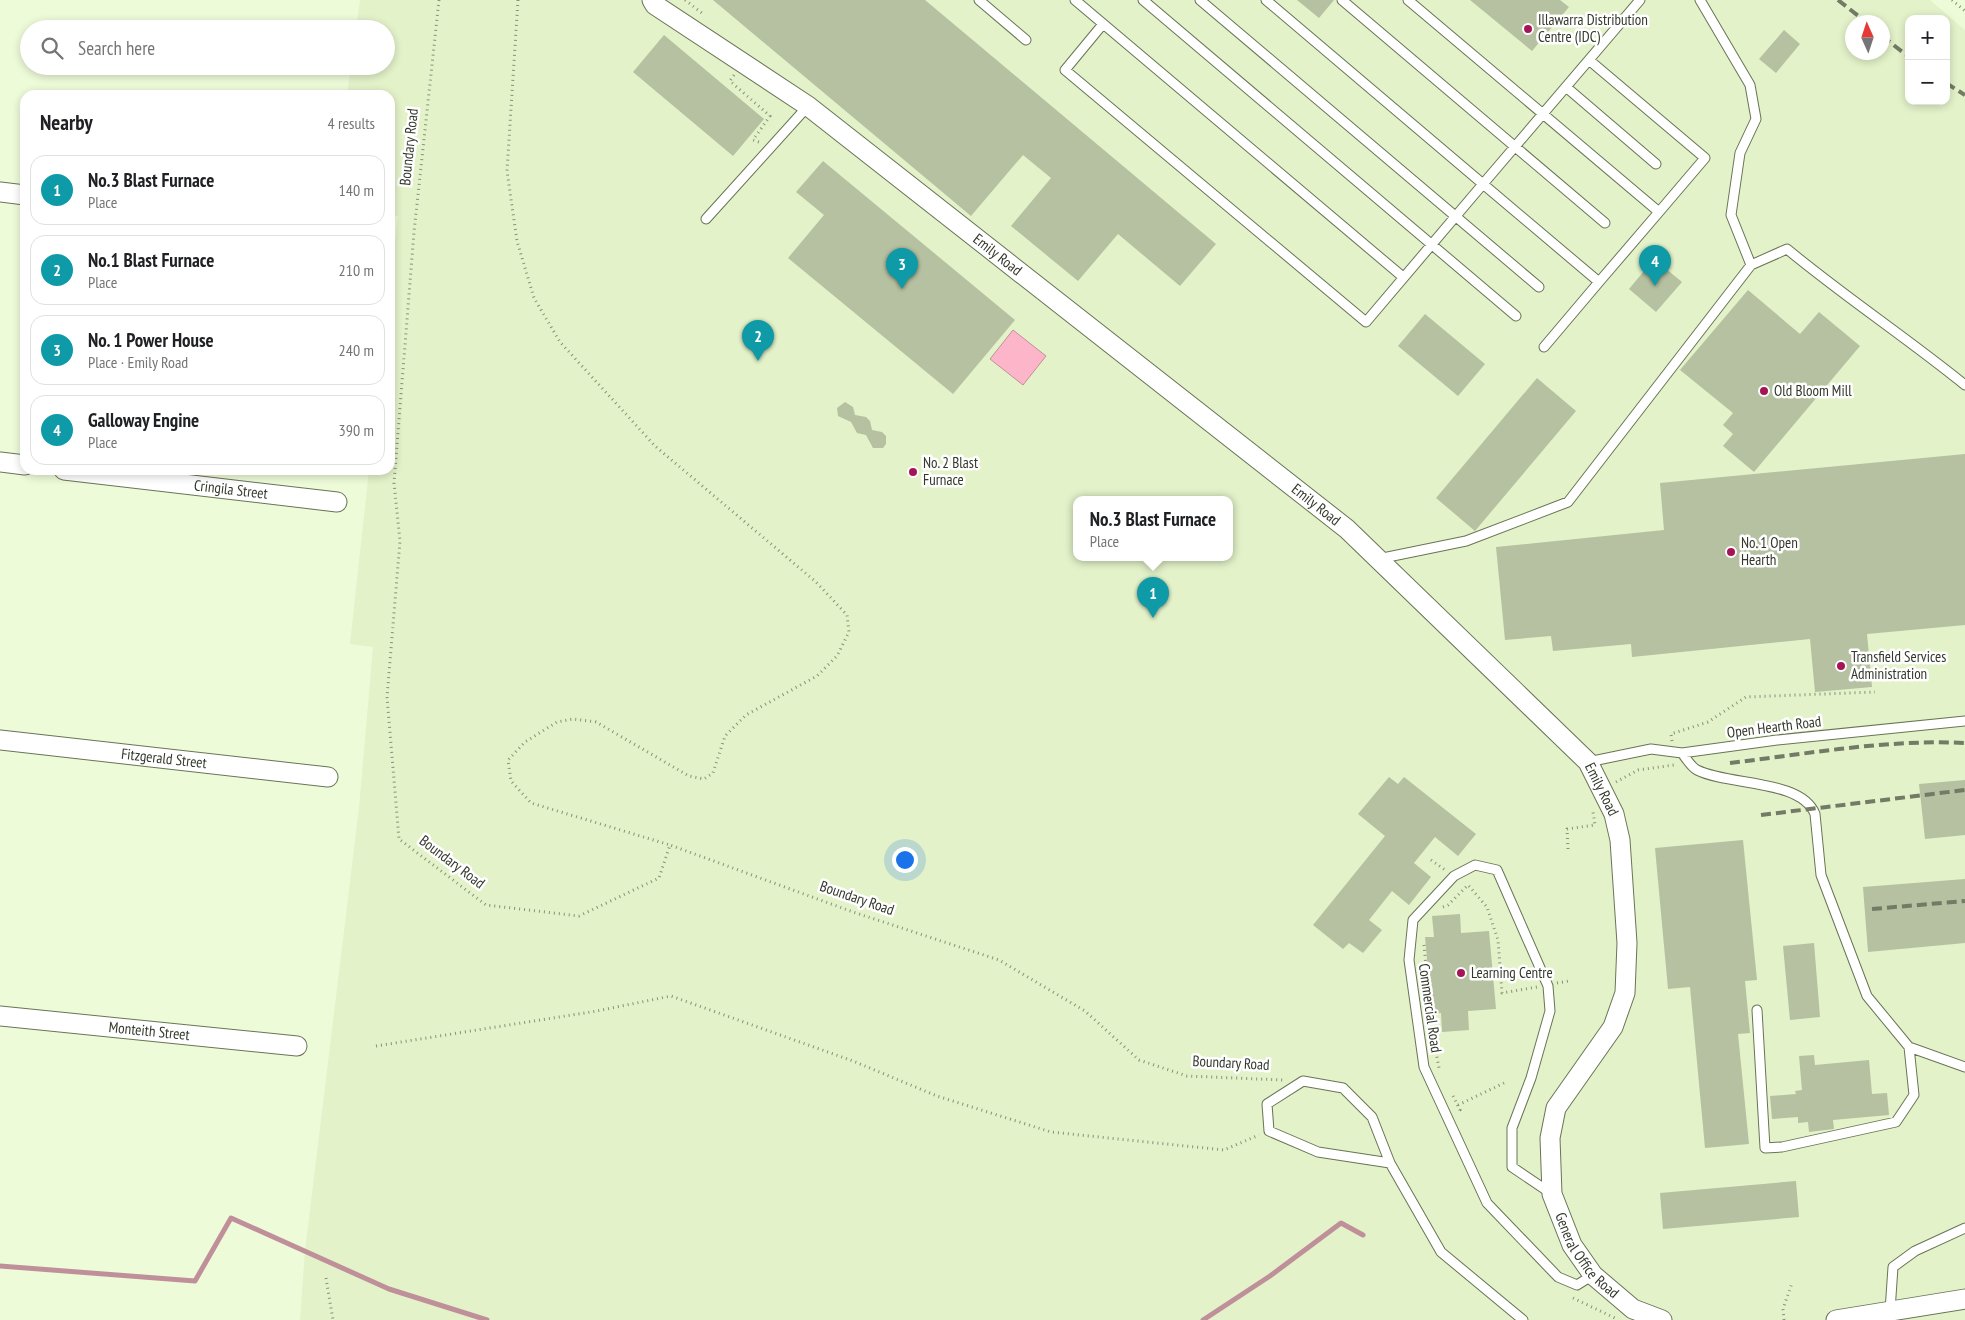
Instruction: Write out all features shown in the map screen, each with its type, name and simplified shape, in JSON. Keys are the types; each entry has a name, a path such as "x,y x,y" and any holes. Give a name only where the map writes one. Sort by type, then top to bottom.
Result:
{"street":[{"name":"Emily Road","path":"652,0 655,5 808,106 1347,530 1588,762 1614,814 1620,840 1627,943 1625,992 1613,1027 1556,1108 1550,1138 1552,1194"},
{"path":"0,192 20,194"},
{"path":"0,462 20,464"},
{"name":"Cringila Street","path":"107,475 337,502"},
{"name":"Fitzgerald Street","path":"0,740 328,777"},
{"name":"Monteith Street","path":"0,1016 297,1046"},
{"name":"General Office Road","path":"1552,1194 1572,1244 1593,1275 1633,1309 1662,1320"},
{"path":"1836,1320 1965,1299"}],"lane":[{"path":"979,0 1026,40"},
{"path":"1075,0 1403,278"},
{"path":"1142,0 1516,316"},
{"path":"1200,0 1539,287"},
{"path":"1266,0 1599,282"},
{"path":"1342,0 1605,223"},
{"path":"1408,0 1659,212"},
{"path":"1103,24 1065,70 1366,322 1640,0"},
{"path":"1700,0 1750,85 1756,119 1740,153 1731,215 1751,265"},
{"path":"1544,347 1706,158 1590,60"},
{"path":"1566,87 1656,164"},
{"path":"706,219 808,106"},
{"path":"1378,560 1466,541 1568,502 1751,265 1787,249 1824,280 1900,334 1965,385"},
{"name":"Open Hearth Road","path":"1588,762 1651,749 1677,752 1965,721"},
{"path":"1677,752 1696,770 1719,777 1786,790 1811,805 1814,814 1821,875 1866,996 1908,1047 1965,1068"},
{"name":"Commercial Road","path":"1552,1194 1512,1167 1512,1128 1531,1078 1550,1011 1548,986 1497,870 1475,865 1454,876 1413,920 1409,960 1424,1067 1487,1203 1558,1277 1576,1284 1593,1275"},
{"path":"1758,1010 1765,1148 1782,1147 1896,1122 1914,1095 1908,1047"},
{"path":"1390,1163 1318,1152 1269,1131 1267,1104 1303,1081 1343,1088 1372,1117 1390,1163 1441,1252 1523,1320"},
{"path":"1890,1311 1893,1267 1915,1251 1965,1228"}],"path":[{"name":"Boundary Road","path":"395,470 414,232 439,0"},
{"path":"518,0 507,171 517,241 534,298 560,342 655,446 816,582 847,615 849,632 837,656 817,676 746,715 725,736 713,773 704,779 690,776 596,722 581,720 557,722 525,742 508,760 511,781 531,803 670,844"},
{"path":"1952,0 1965,11"},
{"name":"Boundary Road","path":"395,475 400,541 387,697 399,839 486,905 579,916 659,878 670,844 854,912 999,960 1085,1011 1139,1060 1187,1076 1303,1081"},
{"path":"1602,790 1638,770 1674,765 1677,752 1671,734 1708,722 1746,697 1875,692"},
{"path":"1568,849 1567,830 1595,825"},
{"path":"1439,908 1448,905 1468,884 1487,908 1498,940 1502,993 1548,986"},
{"path":"1424,943 1431,1017"},
{"path":"376,1046 597,1011 671,996 853,1061 937,1096 1050,1132 1224,1150 1269,1131"},
{"path":"1435,1044 1440,1071"},
{"path":"1458,1105 1504,1083"},
{"path":"1449,1088 1460,1110 1456,1112"},
{"path":"326,1278 333,1320"},
{"path":"1784,1320 1783,1309 1792,1283"},
{"path":"1568,1295 1619,1320"}],"shaded area":[{"path":"360,0 1930,0 1948,15 1905,15 1905,105 1950,105 1950,17 1965,30 1965,1320 300,1320 305,1251 359,808 373,647 350,644 368,475 395,475 395,242 398,216 395,216 395,90 348,90 350,75 395,75 395,20 357,20"},
{"path":"1013,330 1046,356 1023,385 990,359"}],"building":[{"path":"713,0 925,0 1216,244 1180,286 1118,234 1078,281 1011,226 1051,178 1023,155 971,216"},
{"path":"1297,0 1334,0 1319,18"},
{"name":"Illawarra Distribution Centre (IDC)","path":"1470,0 1560,0 1569,7 1532,51"},
{"path":"1784,30 1800,44 1776,73 1759,59"},
{"path":"664,35 764,119 733,156 633,72"},
{"path":"823,161 1015,320 953,394 788,258 824,215 796,192"},
{"path":"1654,259 1682,282 1656,312 1629,289"},
{"name":"Old Bloom Mill","path":"1748,290 1800,334 1819,312 1860,346 1754,472 1723,446 1733,434 1723,425 1733,413 1680,370"},
{"path":"1425,314 1485,364 1458,396 1398,346"},
{"path":"1537,378 1576,411 1475,531 1436,498"},
{"path":"845,402 853,407 855,415 866,417 870,421 872,430 882,432 886,436 886,444 883,448 873,448 866,435 857,433 851,422 838,416 837,408"},
{"name":"No. 1 Open Hearth","path":"1965,454 1965,625 1867,634 1872,687 1815,692 1810,639 1632,657 1631,644 1553,651 1551,636 1505,640 1496,547 1664,530 1660,483"},
{"path":"1389,777 1398,784 1404,777 1476,834 1458,856 1435,837 1414,863 1431,877 1409,905 1392,891 1369,920 1382,930 1363,953 1349,943 1343,949 1313,925 1385,836 1358,814"},
{"path":"1965,780 1965,835 1925,839 1919,784"},
{"path":"1743,840 1757,980 1745,981 1750,1033 1738,1034 1749,1144 1705,1148 1690,987 1668,989 1655,848"},
{"path":"1965,879 1965,943 1868,952 1863,887"},
{"name":"Learning Centre","path":"1460,914 1461,933 1489,931 1496,1009 1468,1011 1469,1030 1442,1032 1441,1013 1432,1014 1425,937 1434,937 1432,916"},
{"path":"1814,943 1820,1017 1790,1020 1783,946"},
{"path":"1814,1055 1815,1065 1869,1060 1872,1094 1887,1093 1889,1115 1833,1120 1834,1129 1809,1132 1808,1122 1798,1123 1798,1117 1772,1119 1770,1096 1796,1094 1795,1091 1802,1090 1799,1056"},
{"path":"1796,1181 1799,1217 1663,1229 1660,1193"}],"waterway":[{"path":"0,1266 195,1281 231,1218 389,1289 487,1320"},
{"path":"1203,1320 1270,1276 1341,1223 1363,1235"}],"railway":[{"path":"1838,0 1857,15"},
{"path":"1890,42 1905,54"},
{"path":"1950,86 1965,95"},
{"path":"1730,763 1877,745 1936,742 1965,743"},
{"path":"1761,815 1965,790"},
{"path":"1872,909 1965,901"}],"place":[{"name":"Illawarra Distribution Centre (IDC)","path":"1528,29"},
{"name":"Galloway Engine","path":"1655,286"},
{"name":"No. 1 Power House","path":"902,289"},
{"name":"No.1 Blast Furnace","path":"758,361"},
{"name":"Old Bloom Mill","path":"1764,391"},
{"name":"No. 2 Blast Furnace","path":"913,472"},
{"name":"No. 1 Open Hearth","path":"1731,552"},
{"name":"No.3 Blast Furnace","path":"1153,618"},
{"name":"Transfield Services Administration","path":"1841,666"},
{"name":"Learning Centre","path":"1461,973"}]}
